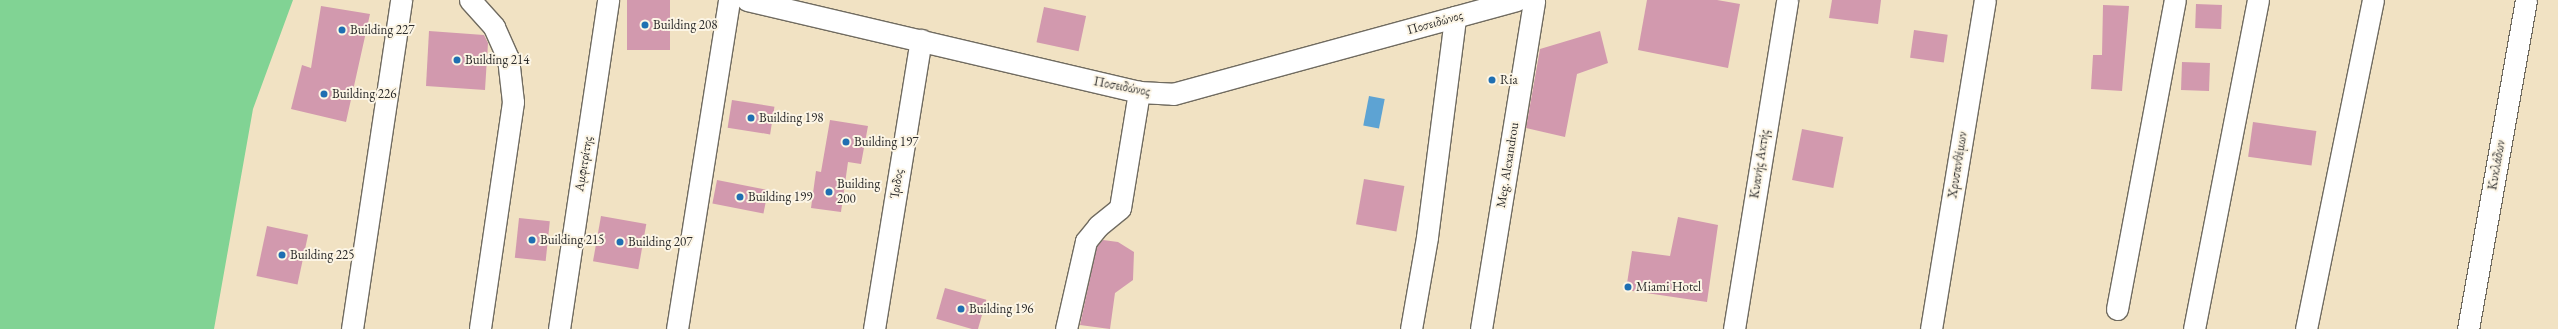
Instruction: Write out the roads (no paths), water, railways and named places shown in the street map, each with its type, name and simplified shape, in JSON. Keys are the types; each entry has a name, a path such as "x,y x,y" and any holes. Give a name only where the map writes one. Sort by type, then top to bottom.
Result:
{"street":[{"path":"352,329 401,0"},
{"path":"470,0 494,27 508,58 513,102 480,329"},
{"name":"Αμφιτρίτης","path":"559,329 608,0"},
{"path":"678,329 729,0"},
{"name":"Ποσειδώνος","path":"747,0 1139,92 1180,93 1516,0"},
{"name":"Meg. Alexandrou","path":"1481,329 1534,0"},
{"name":"Κυανής Ακτής","path":"1734,329 1787,0"},
{"name":"Χρυσανθέμων","path":"1931,329 1985,0"},
{"path":"2117,309 2175,0"},
{"path":"2194,329 2258,0"},
{"path":"2306,329 2373,0"},
{"name":"Κυκλάδων","path":"2468,329 2526,0"},
{"path":"1410,329 1427,237 1455,17"},
{"name":"Ίριδος","path":"874,329 921,40"},
{"path":"1066,329 1086,241 1098,226 1120,208 1139,92"}],"water":[{"path":"1369,96 1385,99 1379,129 1363,125"}],"place":[{"name":"Building 208","path":"645,25"},
{"name":"Building 227","path":"342,30"},
{"name":"Building 214","path":"457,60"},
{"name":"Ria","path":"1492,80"},
{"name":"Building 226","path":"324,94"},
{"name":"Building 198","path":"751,118"},
{"name":"Building 197","path":"846,142"},
{"name":"Building 200","path":"829,192"},
{"name":"Building 199","path":"740,197"},
{"name":"Building 215","path":"532,240"},
{"name":"Building 207","path":"620,242"},
{"name":"Building 225","path":"282,255"},
{"name":"Miami Hotel","path":"1628,287"},
{"name":"Building 196","path":"961,309"}]}
